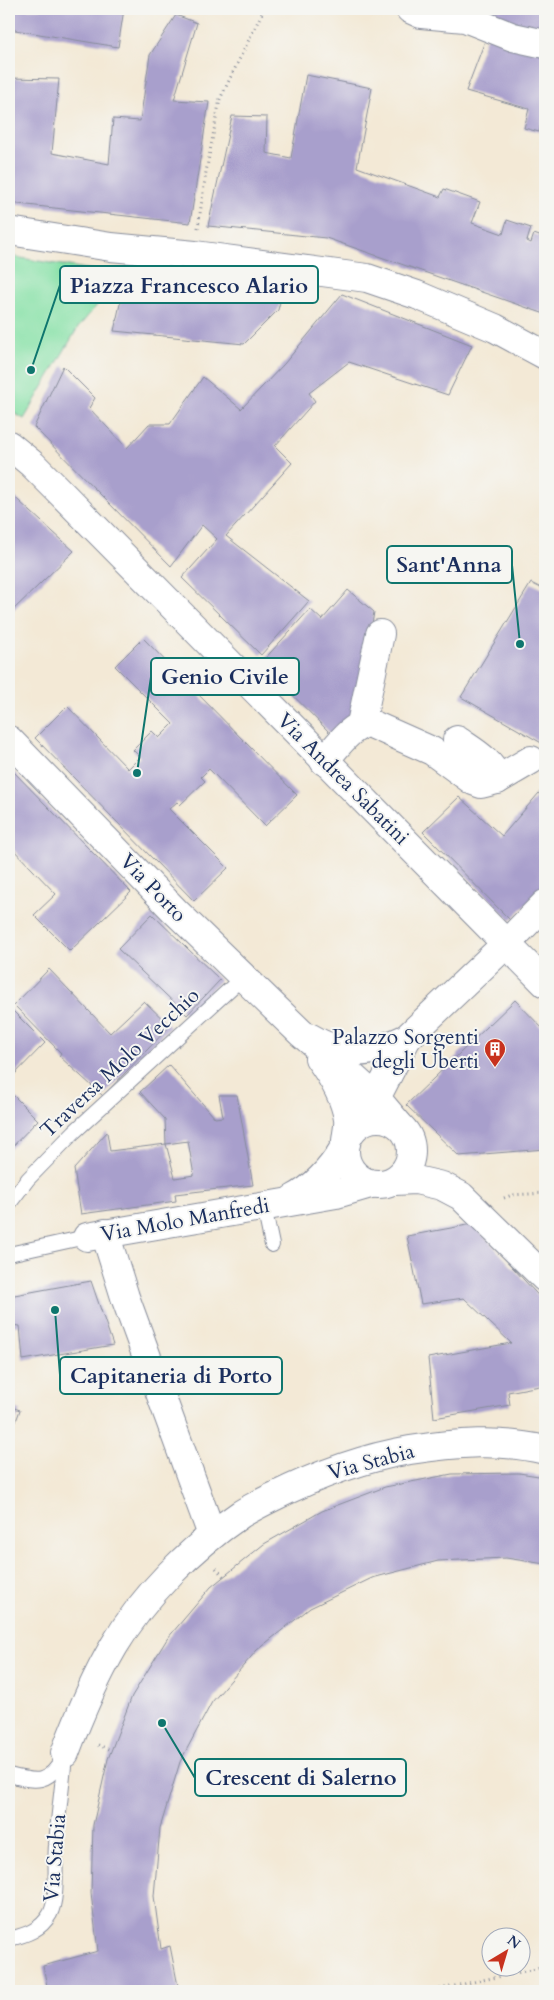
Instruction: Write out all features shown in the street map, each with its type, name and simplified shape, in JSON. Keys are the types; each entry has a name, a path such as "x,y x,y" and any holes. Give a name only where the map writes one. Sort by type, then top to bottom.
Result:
{"main road":[{"path":"410,9 421,14 465,18 513,38 545,44"},
{"path":"9,231 111,247 367,278 417,295 486,325 545,355"},
{"name":"Via Andrea Sabatini","path":"9,445 51,483 545,984"},
{"path":"361,724 380,634"},
{"path":"324,761 352,730 361,724 369,723 432,750 473,781 481,784 497,780 531,760"},
{"name":"Via Porto","path":"9,740 175,911 301,1033 376,1098 398,1124"},
{"path":"457,740 480,756 492,769 497,780"},
{"path":"301,1033 334,1050 352,1052 372,1051 388,1047 407,1038 506,944 545,904"},
{"name":"Via Porto","path":"301,1033 337,1085 348,1120 348,1139"},
{"name":"Via Molo Manfredi","path":"274,1205 307,1192 333,1167 348,1139 376,1098 407,1038"},
{"path":"369,1119 392,1120 398,1124 405,1131 412,1149 408,1167 402,1175 382,1182 361,1180 348,1166 348,1139 369,1119"},
{"name":"Via Molo Manfredi","path":"95,1235 336,1194 382,1182 416,1180 436,1184 450,1189 461,1196 545,1278"},
{"path":"95,1235 125,1297 212,1535"},
{"name":"Via Stabia","path":"65,1753 93,1684 134,1616 167,1578 212,1535 243,1513 322,1474 392,1453 439,1445 470,1443 528,1445 545,1450"}],"lane":[{"name":"Traversa Molo Vecchio","path":"9,1204 28,1179 74,1132 243,977"},
{"path":"272,1245 274,1205"},
{"path":"9,1254 95,1235"},
{"name":"Via Stabia","path":"9,1774 30,1780 45,1778 55,1772 65,1753"},
{"name":"Via Stabia","path":"9,1939 36,1930 50,1913 54,1901 56,1845 65,1753"}],"path":[{"path":"195,256 200,204 220,99 264,9"},
{"path":"430,1991 545,1967"}],"green space":[{"path":"9,256 122,275 77,329 24,419 9,410"}],"building":[{"path":"9,9 124,9 118,47 9,29"},
{"path":"478,9 545,9 545,33 510,31"},
{"path":"176,15 197,23 174,100 209,102 190,223 9,203 9,78 59,79 52,153 109,164 113,119 140,121 150,55"},
{"path":"488,33 545,48 545,111 539,132 524,128 529,109 466,91"},
{"path":"306,75 372,88 357,167 440,197 444,189 480,202 472,223 503,234 507,220 531,228 527,241 531,243 534,234 545,238 543,249 545,250 545,314 326,238 208,226 232,116 267,117 266,153 291,158"},
{"path":"145,279 280,302 278,310 244,344 114,331 120,304"},
{"path":"342,294 472,345 448,395 349,362 309,393 315,401 275,446 292,463 226,536 309,601 261,655 182,578 217,539 202,525 171,566 34,427 63,366 95,398 89,408 127,448 149,424 170,424 203,377 241,409 284,364"},
{"path":"9,492 74,551 9,614"},
{"path":"531,583 545,590 545,745 461,697"},
{"path":"348,590 374,612 357,712 334,737 261,663 310,609 322,620"},
{"path":"143,638 297,795 265,826 209,769 201,777 205,781 180,805 177,802 169,809 228,868 194,901 35,738 67,706 128,769 140,757 133,750 152,731 159,738 173,724 115,666"},
{"path":"9,767 131,892 70,951 34,915 56,894 9,845"},
{"path":"545,786 545,887 510,920 423,832 459,797 502,836"},
{"path":"152,914 220,980 187,1015 118,949"},
{"path":"49,969 110,1033 144,1001 170,1026 103,1096 59,1056 61,1053 14,1005"},
{"name":"Palazzo Sorgenti degli Uberti","path":"515,1000 545,1031 545,1149 459,1156 406,1105"},
{"path":"9,1007 45,1043 9,1080"},
{"path":"169,1065 215,1118 223,1117 219,1095 237,1095 253,1185 175,1194 176,1201 81,1214 74,1169 107,1132 110,1151 166,1144 165,1119 140,1092","holes":["188,1141 194,1175 175,1178 166,1144"]},
{"path":"9,1091 38,1120 9,1150"},
{"path":"473,1224 545,1303 545,1385 508,1392 510,1405 434,1418 428,1358 511,1343 464,1298 421,1304 407,1236"},
{"path":"91,1281 113,1345 23,1360 20,1326 9,1325 9,1296"},
{"path":"9,1406 20,1410 10,1438 9,1437"},
{"path":"519,1473 545,1477 545,1564 506,1558 438,1561 372,1578 310,1608 257,1650 212,1702 180,1762 160,1828 154,1896 161,1949 170,1946 179,1991 48,1991 43,1966 98,1951 91,1893 93,1825 108,1759 132,1696 167,1639 211,1587 264,1544 322,1511 385,1487 452,1474"}],"place":[{"name":"Piazza Francesco Alario","path":"31,370"},
{"name":"Sant'Anna","path":"520,644"},
{"name":"Genio Civile","path":"137,773"},
{"name":"Palazzo Sorgenti degli Uberti","path":"495,1068"},
{"name":"Capitaneria di Porto","path":"55,1310"},
{"name":"Crescent di Salerno","path":"162,1723"}]}
